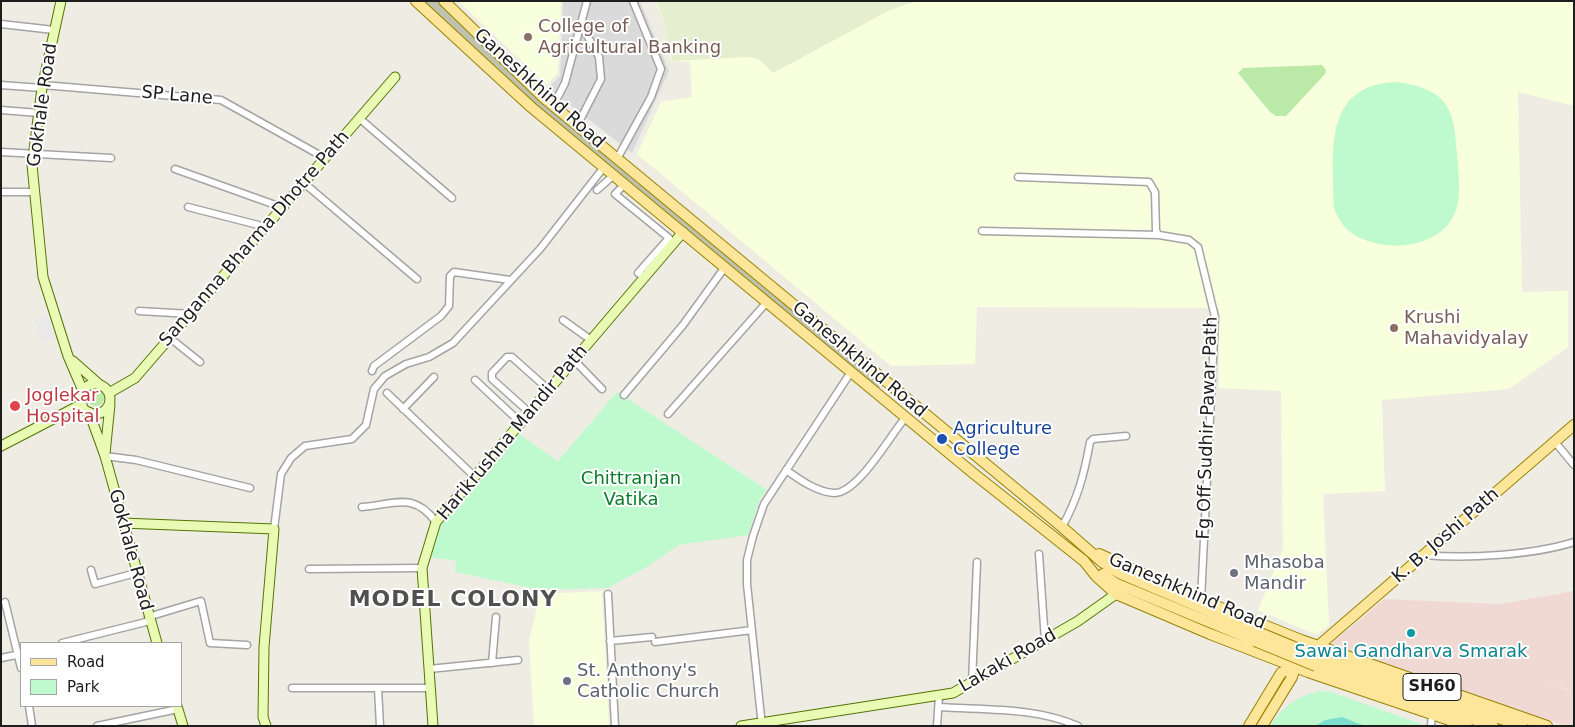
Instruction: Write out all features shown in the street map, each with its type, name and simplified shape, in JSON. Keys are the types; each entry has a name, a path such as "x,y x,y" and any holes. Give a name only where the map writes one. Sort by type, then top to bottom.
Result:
{"main road":[{"name":"Ganeshkhind Road","path":"416,1 535,110 851,372 1084,561 1096,576 1116,594 1258,637 1319,646 1546,726"},
{"name":"Ganeshkhind Road","path":"444,1 553,106 1089,551 1201,600 1258,637 1295,667 1467,726"},
{"path":"535,110 544,98"},
{"name":"K. B. Joshi Path","path":"1249,726 1281,672 1295,667 1574,425"},
{"path":"1089,551 1121,574 1258,637"},
{"path":"1084,561 1115,583 1319,662 1493,726"},
{"path":"1319,662 1522,726"},
{"path":"1262,726 1292,677 1295,667"}],"street":[{"name":"Gokhale Road","path":"61,1 43,87 33,154 34,192 43,277 68,356 83,391"},
{"path":"553,106 565,83 587,1"},
{"path":"617,159 651,97 661,69 632,1"},
{"path":"1,24 54,30"},
{"path":"577,126 601,79 598,57 581,24"},
{"name":"Sanganna Bharma Dhotre Path","path":"109,393 123,387 135,378 395,77"},
{"name":"SP Lane","path":"1,85 221,100 325,158"},
{"path":"1,110 39,113"},
{"path":"360,118 452,198"},
{"path":"1,152 110,158"},
{"path":"266,726 263,717 264,648 274,529 281,474 291,458 305,446 352,439 366,425 374,389 385,376 406,364 429,357 453,343 540,249 604,166"},
{"path":"175,169 281,207"},
{"path":"596,190 614,175"},
{"path":"1018,177 1149,182 1155,192 1156,231 1159,235"},
{"path":"304,183 416,279"},
{"path":"624,184 615,194 669,238 638,273 644,277"},
{"path":"1,192 34,192"},
{"path":"188,208 266,227"},
{"path":"982,231 1159,235"},
{"name":"Harikrushna Mandir Path","path":"433,726 422,568 436,522 683,232"},
{"name":"Fg Off Sudhir Pawar Path","path":"1159,235 1188,240 1198,247 1214,317 1201,600"},
{"path":"624,395 683,325 725,267"},
{"path":"372,371 374,366 441,316 449,306 450,276 454,272 510,280"},
{"path":"668,414 767,302"},
{"path":"139,311 190,314"},
{"path":"563,320 591,340"},
{"path":"170,338 200,362"},
{"path":"68,356 109,393 110,403 105,456"},
{"path":"530,413 492,379 492,373 506,357 512,357 549,390"},
{"path":"574,360 602,389"},
{"path":"762,724 747,560 764,504 851,372"},
{"path":"404,410 434,377"},
{"path":"475,380 521,423"},
{"path":"99,384 90,385 83,391 82,404 89,412 105,456"},
{"path":"387,393 475,477"},
{"path":"89,412 99,413 110,403"},
{"path":"1,446 82,404"},
{"path":"786,470 819,489 835,493 850,489 906,417"},
{"path":"1062,527 1073,507 1083,480 1090,442 1093,439 1126,436"},
{"path":"1555,442 1574,465"},
{"name":"Gokhale Road","path":"105,456 157,642"},
{"path":"105,456 136,460 250,488"},
{"path":"362,506 412,502 426,509 436,522"},
{"path":"122,522 274,529"},
{"path":"1425,555 1454,558 1513,553 1574,542"},
{"path":"1039,554 1044,641"},
{"path":"972,683 976,562"},
{"path":"309,569 422,568"},
{"path":"91,570 95,584 136,573"},
{"path":"608,594 615,726"},
{"name":"Lakaki Road","path":"741,726 953,693 1044,641 1116,594"},
{"path":"66,642 149,619 201,601 210,643 247,644"},
{"path":"1,658 20,654 5,602"},
{"path":"492,662 496,616"},
{"path":"610,641 653,640 752,630"},
{"path":"429,669 518,660"},
{"path":"292,688 430,688"},
{"path":"378,688 380,726"},
{"path":"937,726 939,696"},
{"path":"29,707 32,726"},
{"path":"939,707 1030,712 1062,719 1078,726"},
{"path":"97,726 177,708 183,726"},
{"path":"1431,726 1432,714"}],"shaded area":[{"path":"419,1 441,1 497,54 884,383 876,390 682,230 465,44"},
{"name":"College of Agricultural Banking","path":"458,1 561,1 558,73 547,85"},
{"path":"563,1 640,1 669,71 632,153 548,88 560,76"},
{"name":"Krushi Mahavidyalay","path":"655,1 1574,1 1574,106 1518,92 1522,292 1568,291 1568,347 1509,389 1382,400 1385,491 1323,494 1329,625 1317,635 1258,610 1283,549 1281,391 1219,388 1219,308 977,307 975,364 891,366 637,154 661,102 692,97 690,62 671,61 662,16"},
{"path":"656,1 916,1 888,11 773,73 760,60 749,57 672,61 662,15"},
{"path":"48,315 56,338 43,343 35,320"},
{"name":"St. Anthony's Catholic Church","path":"602,591 609,726 534,726 529,641 540,594"},
{"path":"1574,591 1574,692 1541,679 1574,693 1574,726 1565,726 1330,645 1384,599 1500,604"},
{"path":"1342,717 1365,726 1315,726 1325,720"}],"green space":[{"path":"1322,65 1326,70 1325,74 1286,116 1276,116 1270,112 1238,73 1243,68"},
{"path":"1395,82 1409,84 1430,91 1446,105 1454,128 1459,180 1457,207 1452,219 1445,228 1424,241 1400,246 1375,243 1360,238 1349,231 1334,208 1333,187 1334,145 1337,126 1343,109 1355,96 1371,86"},
{"path":"96,390 104,398 96,406 88,398"},
{"name":"Chittranjan Vatika","path":"617,392 767,490 759,501 748,535 679,545 642,570 607,588 541,590 455,572 456,561 430,557 441,525 519,434 558,461"},
{"path":"1319,691 1331,692 1427,726 1270,726 1291,703 1303,696"}],"place":[{"name":"College of Agricultural Banking","path":"528,37"},
{"name":"Krushi Mahavidyalay","path":"1394,328"},
{"name":"Joglekar Hospital","path":"15,406"},
{"name":"Agriculture College","path":"942,439"},
{"name":"Mhasoba Mandir","path":"1234,573"},
{"name":"Sawai Gandharva Smarak","path":"1411,633"},
{"name":"St. Anthony's Catholic Church","path":"567,681"}],"district":[{"name":"MODEL COLONY","path":"453,600"}]}
